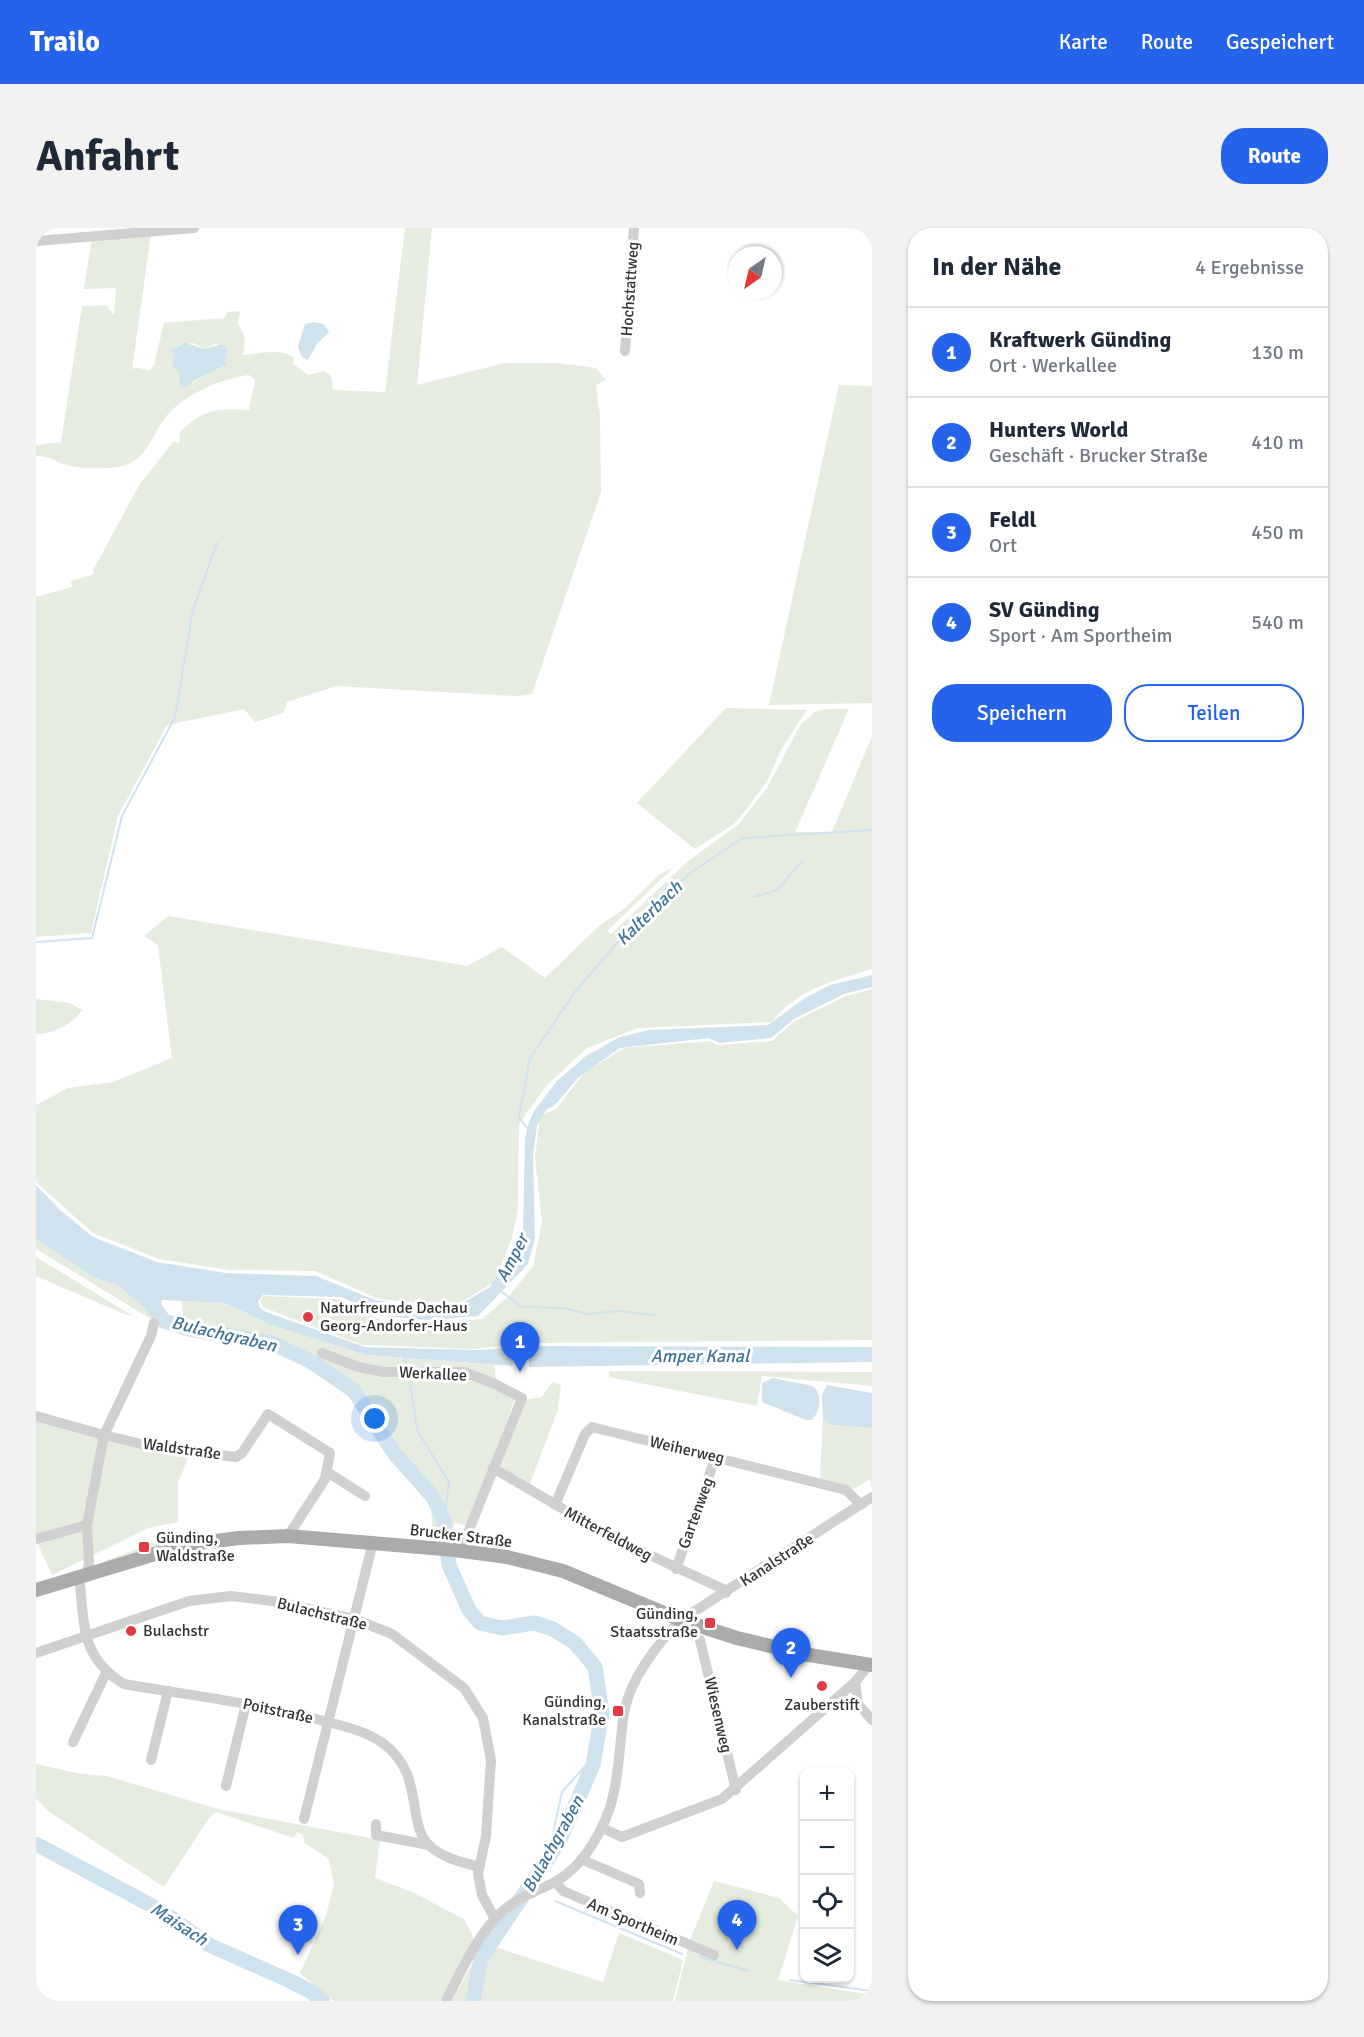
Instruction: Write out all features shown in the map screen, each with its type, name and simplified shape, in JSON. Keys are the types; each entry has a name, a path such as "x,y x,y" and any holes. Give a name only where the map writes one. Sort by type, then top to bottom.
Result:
{"main road":[{"name":"Brucker Straße","path":"36,1590 185,1545 240,1538 288,1536 373,1542 507,1557 563,1571 681,1620 737,1638 803,1654 869,1665"}],"street":[{"path":"36,241 194,228"},
{"name":"Hochstattweg","path":"625,351 634,228"},
{"path":"73,1742 106,1673 96,1661 87,1638 83,1575 89,1564 87,1525 104,1435 151,1336 154,1323"},
{"name":"Werkallee","path":"322,1353 358,1366 384,1372 464,1372 522,1398 466,1534 453,1550"},
{"name":"Waldstraße","path":"36,1416 154,1447 236,1457 242,1453 268,1414 327,1449 331,1457 327,1472"},
{"name":"Weiherweg","path":"555,1505 585,1434 592,1427 846,1490 861,1505"},
{"name":"Gartenweg","path":"676,1569 716,1456"},
{"name":"Mitterfeldweg","path":"493,1468 611,1538 723,1589 726,1593"},
{"path":"288,1536 325,1479 327,1472 364,1496"},
{"name":"Kanalstraße","path":"681,1620 872,1497"},
{"path":"36,1539 87,1525"},
{"path":"304,1820 373,1542"},
{"name":"Bulachstraße","path":"36,1653 87,1638 189,1601 231,1596 272,1600 354,1619 392,1634 464,1688 481,1714 491,1760 486,1836 479,1867 482,1895 495,1919"},
{"path":"446,2001 466,1963 495,1919 517,1900 556,1882 583,1860 602,1828 612,1803 628,1699 656,1651 681,1620"},
{"name":"Wiesenweg","path":"700,1640 735,1790"},
{"path":"602,1828 622,1837 722,1799 735,1790 855,1682 869,1665"},
{"name":"Poitstraße","path":"106,1673 124,1684 246,1704 362,1732 384,1745 402,1763 412,1783 419,1827 429,1845"},
{"path":"855,1682 858,1704 872,1720"},
{"path":"151,1760 168,1691"},
{"path":"226,1786 246,1704"},
{"path":"376,1824 376,1835 429,1845 451,1859 479,1867"},
{"path":"583,1860 639,1884 640,1893"},
{"name":"Am Sportheim","path":"556,1882 563,1891 714,1955"}],"shaded area":[{"path":"405,228 432,228 417,385 505,363 557,363 596,368 606,380 596,385 600,417 601,492 532,694 516,696 336,686 287,702 283,713 255,722 244,709 167,725 118,816 91,933 36,937 36,597 72,587 71,581 94,574 93,570 140,484 174,441 179,444 180,432 204,414 228,409 249,410 255,380 249,375 228,380 187,398 170,412 145,451 131,463 115,467 81,467 36,456 36,445 61,442 82,306 106,305 114,315 116,288 84,289 92,239 151,234 132,369 150,370 154,365 164,323 224,318 228,312 240,311 238,323 245,339 243,355 283,353 294,358 293,364 308,375 324,371 331,376 333,390 385,392","holes":["193,343 204,349 218,343 225,362 223,367 200,377 194,383 181,383 179,372 173,362 175,356 171,353 178,345"]},
{"path":"839,385 872,386 872,703 769,705"},
{"path":"726,708 807,710 782,748 767,781 748,807 734,824 695,849 637,803"},
{"path":"849,709 795,832 832,832 872,736 872,969 830,982 804,994 781,1011 772,1022 638,1028 587,1048 547,1085 519,1124 518,1211 511,1241 493,1283 453,1307 378,1299 316,1271 230,1270 159,1259 93,1233 36,1182 36,1105 68,1088 113,1082 172,1058 158,945 144,936 168,916 467,966 502,947 545,978 599,926 624,909 660,874 673,868 607,931 611,934 687,862 739,824 767,788 801,724 816,711"},
{"path":"872,989 872,1340 537,1343 472,1349 362,1345 262,1307 260,1301 263,1296 339,1299 383,1321 429,1324 482,1319 509,1296 533,1266 542,1222 535,1158 540,1116 556,1109 584,1073 624,1048 710,1041 717,1045 772,1041 795,1021 846,996"},
{"path":"36,999 70,1003 82,1010 62,1027 36,1034"},
{"path":"36,1239 93,1277 117,1285 155,1317 151,1319 36,1249"},
{"path":"36,1257 133,1316 36,1276"},
{"path":"182,1301 223,1303 271,1325 366,1355 495,1365 496,1388 515,1398 470,1526 455,1523 448,1538 439,1538 433,1531 430,1499 391,1459 352,1398 284,1353 244,1336 183,1317"},
{"path":"609,1371 872,1372 872,1386 762,1376 757,1406 609,1377"},
{"path":"552,1382 561,1385 558,1409 529,1486 498,1468 525,1400 542,1397"},
{"path":"36,1418 190,1454 178,1482 178,1522 148,1528 52,1575 36,1540"},
{"path":"823,1419 831,1425 872,1428 872,1488 870,1479 854,1489 820,1478"},
{"path":"199,1535 211,1536 106,1563 104,1561 157,1542"},
{"path":"36,1764 81,1774 107,1776 218,1809 380,1840 375,1878 414,1893 464,1919 475,1941 440,2001 334,2001 300,1973 326,1916 334,1884 329,1859 305,1843 303,1835 297,1832 294,1838 216,1812 209,1818 164,1887 48,1811 36,1798"},
{"path":"714,1881 779,1898 798,1916 778,1980 872,1995 872,2001 675,2001 690,1940"},
{"path":"619,1933 683,1960 673,2001 452,2001 483,1943 603,1982"}],"water":[{"path":"314,322 324,324 329,332 316,345 308,360 302,357 298,347 305,324"},
{"path":"186,343 204,349 219,345 225,346 228,349 225,362 227,365 200,377 184,388 180,385 179,372 172,365 175,356 169,350"},
{"path":"872,975 872,987 844,994 794,1019 771,1038 719,1043 709,1038 620,1048 579,1077 554,1106 547,1109 537,1125 533,1156 535,1238 528,1264 478,1316 428,1320 383,1316 341,1297 263,1295 258,1301 260,1308 266,1312 365,1347 477,1350 529,1346 872,1347 872,1362 529,1367 529,1352 513,1352 513,1366 366,1355 271,1325 224,1303 162,1300 160,1313 155,1317 117,1285 93,1277 36,1239 36,1185 60,1210 93,1237 157,1262 226,1273 316,1276 375,1300 451,1310 490,1287 523,1232 525,1139 529,1122 534,1111 557,1081 586,1056 620,1037 649,1030 768,1025 805,998 830,985"},
{"path":"773,1378 813,1386 818,1394 819,1403 812,1420 806,1420 762,1402 762,1383"},
{"path":"827,1385 872,1393 872,1428 831,1425 823,1419 822,1395"}],"waterway":[{"path":"36,942 92,938 122,816 175,717 193,610 217,543"},
{"name":"Kalterbach","path":"528,1129 519,1117 530,1058 574,993 625,934 690,873 742,838 872,830"},
{"path":"754,897 777,890 803,860"},
{"path":"502,1292 522,1307 563,1308 588,1314 618,1311 655,1315"},
{"name":"Bulachgraben","path":"148,1299 164,1321 189,1329 272,1343 314,1363 354,1391 394,1453 433,1497 444,1521 449,1565 469,1610 480,1623 502,1628 534,1623 553,1629 575,1643 595,1667 602,1713 593,1765 559,1842 481,1958 473,2001"},
{"name":"Bulachgraben","path":"405,1358 407,1370"},
{"name":"Bulachgraben","path":"409,1375 417,1430 449,1482 444,1521"},
{"path":"559,1842 553,1833 562,1792 596,1754"},
{"name":"Maisach","path":"36,1844 162,1911 209,1945 286,1979 310,1991 323,2001"},
{"path":"555,1901 682,1954"},
{"path":"700,1957 749,1971"},
{"path":"790,1980 872,1991"}],"place":[{"name":"Naturfreunde Dachau Georg-Andorfer-Haus","path":"308,1317"},
{"name":"Kraftwerk Günding","path":"520,1372"},
{"name":"Günding, Waldstraße","path":"144,1547"},
{"name":"Günding, Staatsstraße","path":"710,1623"},
{"name":"Bulachstr","path":"131,1631"},
{"name":"Hunters World","path":"791,1678"},
{"name":"Zauberstift","path":"822,1686"},
{"name":"Günding, Kanalstraße","path":"618,1711"},
{"name":"SV Günding","path":"737,1950"},
{"name":"Feldl","path":"298,1955"}],"water label":[{"name":"Amper","path":"512,1258"},
{"name":"Amper Kanal","path":"700,1356"}]}
